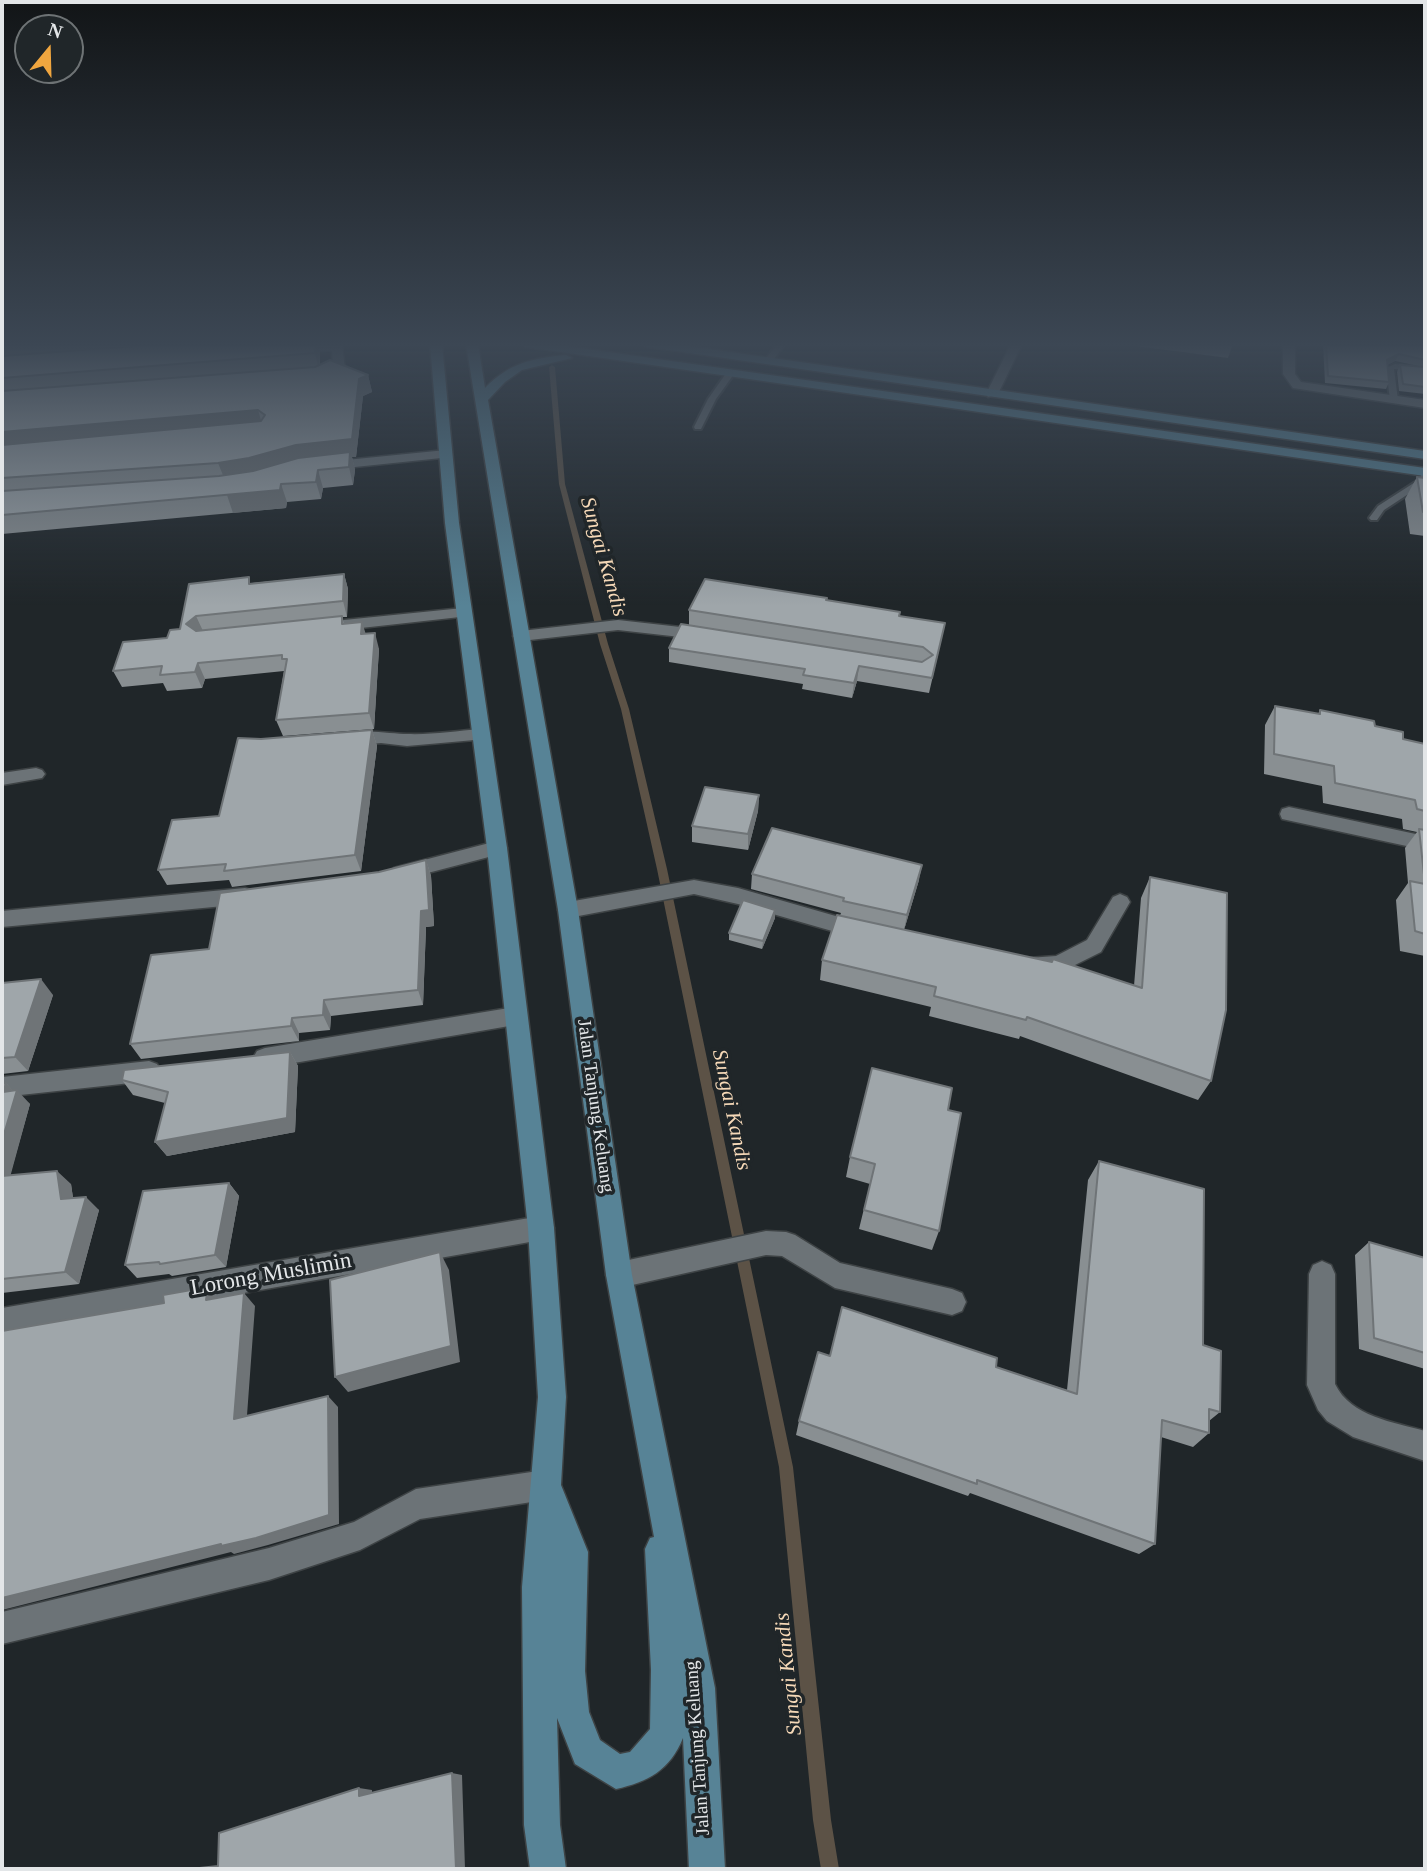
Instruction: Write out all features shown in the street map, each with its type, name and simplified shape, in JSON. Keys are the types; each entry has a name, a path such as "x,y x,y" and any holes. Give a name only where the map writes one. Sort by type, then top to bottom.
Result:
{"main road":[{"path":"444,431 463,613 497,848 541,1228 552,1397 538,1587 542,1825 548,1869"},
{"name":"Jalan Tanjung Keluang","path":"486,431 568,910 619,1275 698,1688 706,1869"},
{"path":"1136,431 1424,472"},
{"path":"1257,431 1425,455"},
{"path":"545,1485 572,1552 568,1671 572,1712 587,1752 616,1772 639,1767 667,1736 668,1671 655,1456"}],"street":[{"path":"315,467 446,454"},
{"path":"312,628 463,613"},
{"path":"521,636 618,625 722,637"},
{"path":"331,741 480,735"},
{"path":"2,779 36,774"},
{"path":"1289,814 1425,843"},
{"path":"384,878 497,848"},
{"path":"568,910 694,887 738,896 876,934"},
{"path":"2,919 262,894"},
{"path":"1021,962 1059,965 1094,946 1120,902"},
{"path":"242,1060 295,1054 515,1016"},
{"path":"2,1087 175,1068"},
{"name":"Lorong Muslimin","path":"2,1322 541,1228"},
{"path":"619,1275 766,1243 786,1244 835,1275 952,1302"},
{"path":"1322,1274 1321,1385 1326,1400 1349,1420 1425,1446"},
{"path":"2,1628 269,1564 360,1535 416,1504 545,1485"}],"lane":[{"path":"1374,519 1381,508 1424,480 1424,472"}],"building":[{"path":"150,431 353,431 352,439 296,445 218,463 2,478 2,445"},
{"path":"350,452 349,467 318,470 316,482 281,484 280,490 2,515 2,491 219,476 253,471 298,458"},
{"path":"1417,477 1425,478 1425,512 1423,512"},
{"path":"344,574 343,601 196,616 186,624 196,631 342,616 342,624 362,622 361,634 375,633 369,713 276,720 287,659 282,659 282,655 198,663 195,672 160,675 162,666 113,671 123,642 167,638 170,630 180,629 189,584 249,577 249,584"},
{"path":"705,579 827,598 826,600 900,612 899,616 945,623 932,678 859,666 854,683 803,675 805,669 669,648 681,624 922,662 933,655 923,647 689,610"},
{"path":"1275,706 1320,714 1320,710 1374,721 1375,726 1403,732 1403,739 1425,744 1425,811 1417,809 1415,800 1335,783 1334,766 1274,754"},
{"path":"372,730 355,855 224,871 226,864 158,870 172,820 219,816 238,738 261,739"},
{"path":"705,787 759,795 748,834 692,826"},
{"path":"772,828 922,865 907,915 843,901 844,898 752,874"},
{"path":"1419,829 1425,830 1425,884"},
{"path":"426,860 429,910 421,911 418,990 324,1000 323,1015 292,1018 291,1026 130,1044 151,955 209,949 220,893 379,872"},
{"path":"1150,877 1227,893 1226,1010 1211,1081 1027,1017 1026,1020 934,996 936,987 822,960 837,915 1052,962 1053,959 1142,988"},
{"path":"1410,881 1425,884 1425,934 1415,931"},
{"path":"743,900 775,910 763,941 729,933"},
{"path":"41,979 15,1057 2,1058 2,983"},
{"path":"290,1052 287,1118 155,1142 168,1092 122,1080 124,1070"},
{"path":"872,1068 952,1088 948,1110 961,1113 939,1231 864,1210 875,1164 850,1157"},
{"path":"6,1083 3,1092 17,1090 2,1141 2,1084"},
{"path":"1099,1161 1204,1189 1203,1345 1221,1351 1220,1412 1209,1409 1209,1433 1162,1420 1155,1544 977,1480 977,1484 799,1421 818,1352 830,1356 842,1307 997,1358 996,1367 1077,1394"},
{"path":"57,1171 61,1199 86,1197 65,1272 2,1279 2,1176"},
{"path":"229,1183 215,1255 160,1264 125,1265 143,1191"},
{"path":"1369,1242 1425,1258 1425,1353 1374,1338"},
{"path":"440,1252 451,1346 335,1377 330,1280"},
{"path":"208,1287 206,1300 244,1293 234,1419 328,1396 329,1515 256,1538 221,1544 2,1598 2,1331 164,1303 163,1295"},
{"path":"452,1773 456,1869 190,1869 218,1866 219,1833 359,1788 359,1796"}],"waterway":[{"name":"Sungai Kandis","path":"557,431 562,484 604,644 625,709 662,869 786,1467 822,1820 830,1869"}]}
